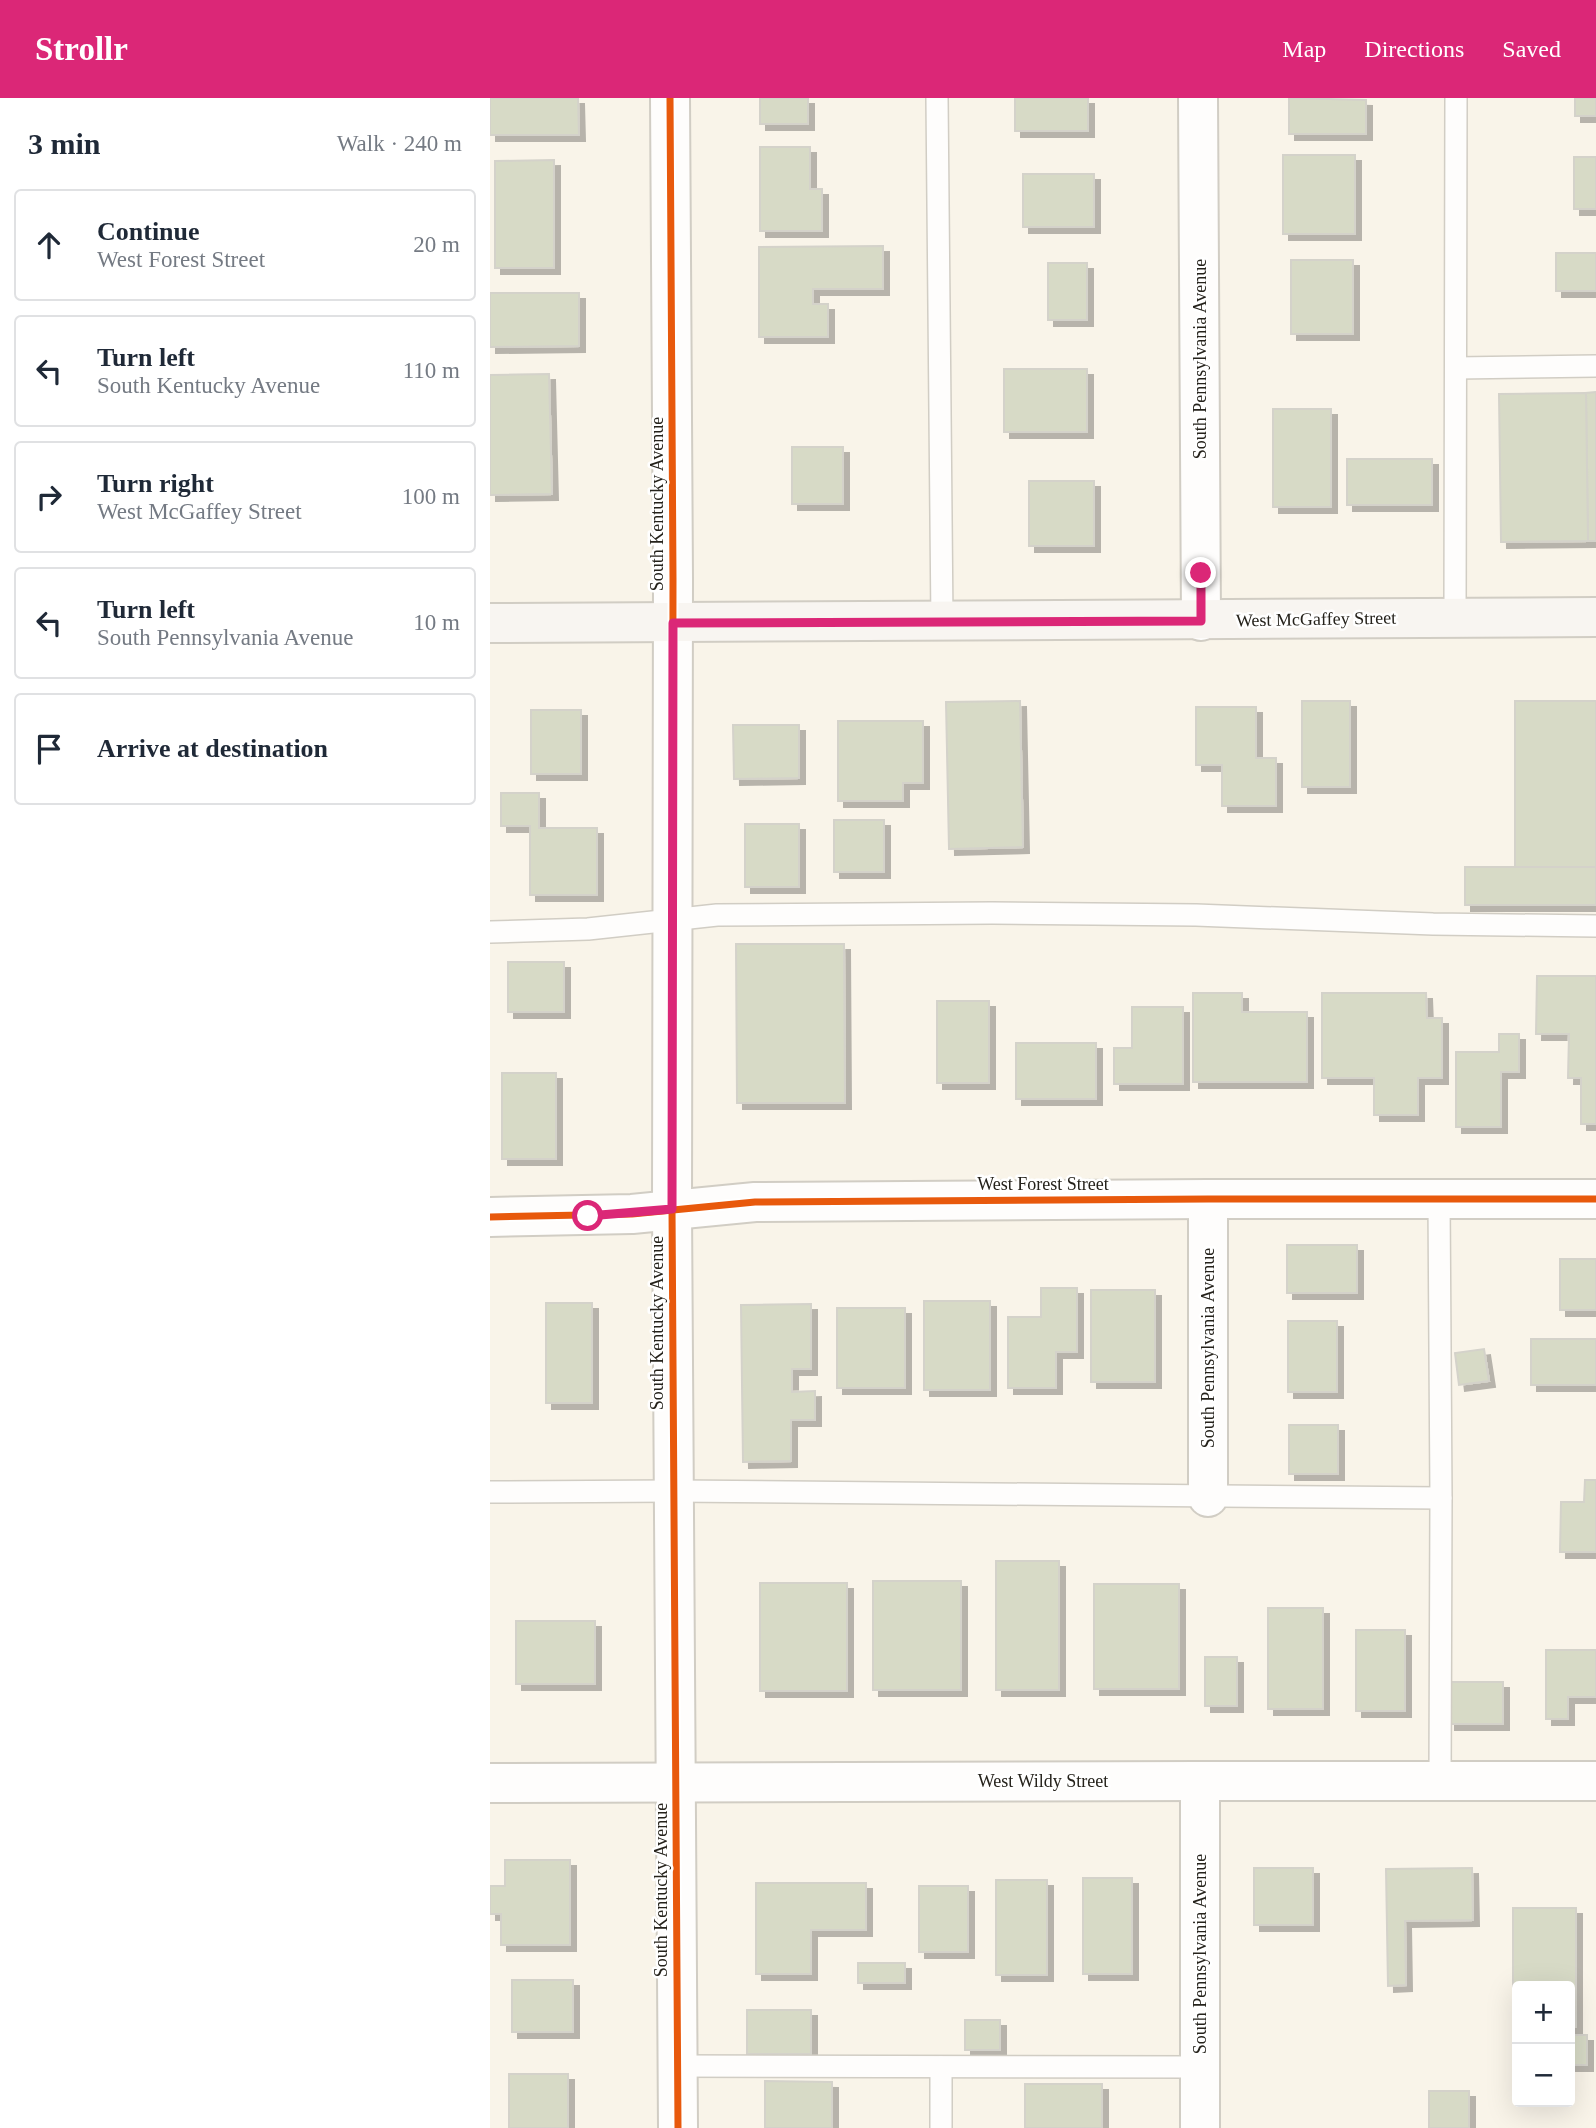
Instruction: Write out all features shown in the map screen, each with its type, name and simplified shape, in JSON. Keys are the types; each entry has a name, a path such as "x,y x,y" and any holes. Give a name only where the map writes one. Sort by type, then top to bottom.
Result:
{"main road":[{"name":"West McGaffey Street","path":"490,623 1596,617"}],"street":[{"name":"South Kentucky Avenue","path":"670,98 672,1209 678,2128"},
{"name":"South Pennsylvania Avenue","path":"1198,98 1201,621"},
{"name":"South Pennsylvania Avenue","path":"1208,1199 1208,1497"},
{"name":"West Forest Street","path":"490,1217 588,1216 755,1202 1596,1199"},
{"name":"South Pennsylvania Avenue","path":"1200,1781 1200,2128"},
{"name":"West Wildy Street","path":"490,1783 1596,1782"}],"lane":[{"path":"937,98 942,622"},
{"path":"1455,618 1457,98"},
{"path":"1456,368 1596,366"},
{"path":"490,932 632,926 673,918 717,915 992,913 1196,915 1433,924 1596,926"},
{"path":"1439,1199 1440,1781"},
{"path":"490,1492 674,1491 1441,1498"},
{"path":"677,2066 1200,2067"},
{"path":"941,2067 941,2128"}],"building":[{"path":"490,98 578,98 579,135 490,135"},
{"path":"760,98 808,98 808,124 760,124"},
{"path":"1015,98 1088,98 1088,131 1015,131"},
{"path":"1289,98 1366,100 1366,134 1289,134"},
{"path":"1575,98 1596,98 1596,116 1575,116"},
{"path":"760,147 810,147 810,189 822,189 822,231 760,231"},
{"path":"1283,155 1355,155 1355,234 1283,234"},
{"path":"1574,157 1596,157 1596,209 1574,209"},
{"path":"554,160 554,268 495,268 495,161"},
{"path":"1023,174 1094,174 1094,227 1023,227"},
{"path":"883,246 883,289 813,289 813,304 828,304 828,337 759,337 759,247"},
{"path":"1556,253 1596,253 1596,291 1556,291"},
{"path":"1291,260 1353,260 1353,334 1291,334"},
{"path":"1048,263 1087,263 1087,320 1048,320"},
{"path":"490,293 579,293 579,346 490,347"},
{"path":"1004,369 1087,369 1087,432 1004,432"},
{"path":"549,374 552,494 490,495 490,375"},
{"path":"1596,392 1596,541 1588,541 1586,393"},
{"path":"1586,393 1588,541 1501,542 1499,394"},
{"path":"1273,409 1331,409 1331,507 1273,507"},
{"path":"792,447 843,447 843,504 792,504"},
{"path":"1347,459 1432,459 1432,505 1347,505"},
{"path":"1029,481 1094,481 1094,546 1029,546"},
{"path":"1020,701 1023,847 949,849 946,702"},
{"path":"1302,701 1350,701 1350,787 1302,787"},
{"path":"1515,701 1596,701 1596,867 1515,867"},
{"path":"1196,707 1256,707 1256,758 1276,758 1276,806 1222,806 1222,765 1196,765"},
{"path":"531,710 581,710 581,774 531,774"},
{"path":"838,721 923,721 923,783 903,783 903,801 838,801"},
{"path":"733,725 799,725 799,778 734,779"},
{"path":"501,793 539,793 539,828 597,828 597,895 530,895 530,826 501,826"},
{"path":"834,820 884,820 884,872 834,872"},
{"path":"745,824 799,824 799,887 745,887"},
{"path":"1465,867 1596,867 1596,905 1465,905"},
{"path":"736,944 844,944 845,1103 737,1103"},
{"path":"508,962 564,962 564,1012 508,1012"},
{"path":"1537,976 1596,976 1596,1124 1581,1124 1581,1078 1568,1078 1569,1034 1536,1034"},
{"path":"1193,993 1242,993 1242,1012 1307,1012 1307,1082 1193,1082"},
{"path":"1322,993 1426,993 1427,1018 1442,1018 1442,1078 1418,1078 1418,1115 1374,1115 1374,1078 1322,1078"},
{"path":"937,1001 989,1001 989,1083 937,1083"},
{"path":"1132,1007 1183,1007 1183,1084 1114,1084 1114,1048 1132,1048"},
{"path":"1499,1034 1519,1034 1519,1072 1501,1072 1501,1127 1456,1127 1456,1052 1499,1052"},
{"path":"1016,1043 1096,1043 1096,1099 1016,1099"},
{"path":"502,1073 556,1073 556,1159 502,1159"},
{"path":"1287,1245 1357,1245 1357,1293 1287,1293"},
{"path":"1560,1259 1596,1259 1596,1310 1560,1310"},
{"path":"1041,1288 1077,1288 1077,1352 1056,1352 1056,1388 1008,1388 1008,1317 1041,1317"},
{"path":"1091,1290 1155,1290 1155,1382 1091,1382"},
{"path":"924,1301 990,1301 990,1390 924,1390"},
{"path":"546,1303 592,1303 592,1403 546,1403"},
{"path":"811,1304 811,1369 792,1369 792,1392 815,1391 815,1420 791,1420 791,1461 743,1462 741,1305"},
{"path":"837,1308 905,1308 905,1388 837,1388"},
{"path":"1288,1321 1337,1321 1337,1392 1288,1392"},
{"path":"1531,1339 1596,1339 1596,1385 1531,1385"},
{"path":"1484,1349 1489,1381 1459,1385 1455,1353"},
{"path":"1289,1425 1338,1425 1338,1474 1289,1474"},
{"path":"1585,1480 1596,1480 1596,1552 1560,1552 1561,1502 1584,1502"},
{"path":"996,1561 1059,1561 1059,1690 996,1690"},
{"path":"873,1581 961,1581 961,1690 873,1690"},
{"path":"760,1583 847,1583 847,1691 760,1691"},
{"path":"1094,1584 1179,1584 1179,1689 1094,1689"},
{"path":"1268,1608 1323,1608 1323,1709 1268,1709"},
{"path":"516,1621 595,1621 595,1684 516,1684"},
{"path":"1356,1630 1405,1630 1405,1711 1356,1711"},
{"path":"1546,1650 1596,1650 1596,1697 1568,1697 1568,1719 1546,1719"},
{"path":"1205,1657 1237,1657 1237,1706 1205,1706"},
{"path":"1449,1682 1503,1682 1503,1724 1449,1724"},
{"path":"505,1860 570,1860 570,1945 501,1945 501,1914 490,1914 490,1886 505,1886"},
{"path":"1254,1868 1313,1868 1313,1925 1254,1925"},
{"path":"1472,1868 1473,1920 1405,1921 1406,1985 1388,1986 1386,1869"},
{"path":"1083,1878 1132,1878 1132,1974 1083,1974"},
{"path":"996,1880 1047,1880 1047,1975 996,1975"},
{"path":"756,1883 866,1883 866,1930 811,1930 811,1974 756,1974"},
{"path":"919,1886 968,1886 968,1952 919,1952"},
{"path":"1513,1908 1576,1908 1576,2027 1575,1981 1513,1981"},
{"path":"858,1963 905,1963 905,1983 858,1983"},
{"path":"512,1980 573,1980 573,2032 512,2032"},
{"path":"747,2010 811,2010 811,2054 747,2054"},
{"path":"965,2020 1000,2020 1000,2050 965,2050"},
{"path":"1575,2035 1587,2035 1587,2065 1575,2065"},
{"path":"509,2074 568,2074 568,2128 509,2128"},
{"path":"765,2081 832,2082 832,2128 765,2128"},
{"path":"1025,2084 1102,2084 1102,2128 1025,2128"},
{"path":"1429,2091 1469,2091 1469,2128 1429,2128"}],"cycle path":[{"path":"670,98 673,578 672,1209 678,2128"},
{"path":"490,1217 632,1214 755,1202 1596,1199"}],"route":[{"path":"588,1216 672,1209 673,623 1201,621 1201,573"}]}
